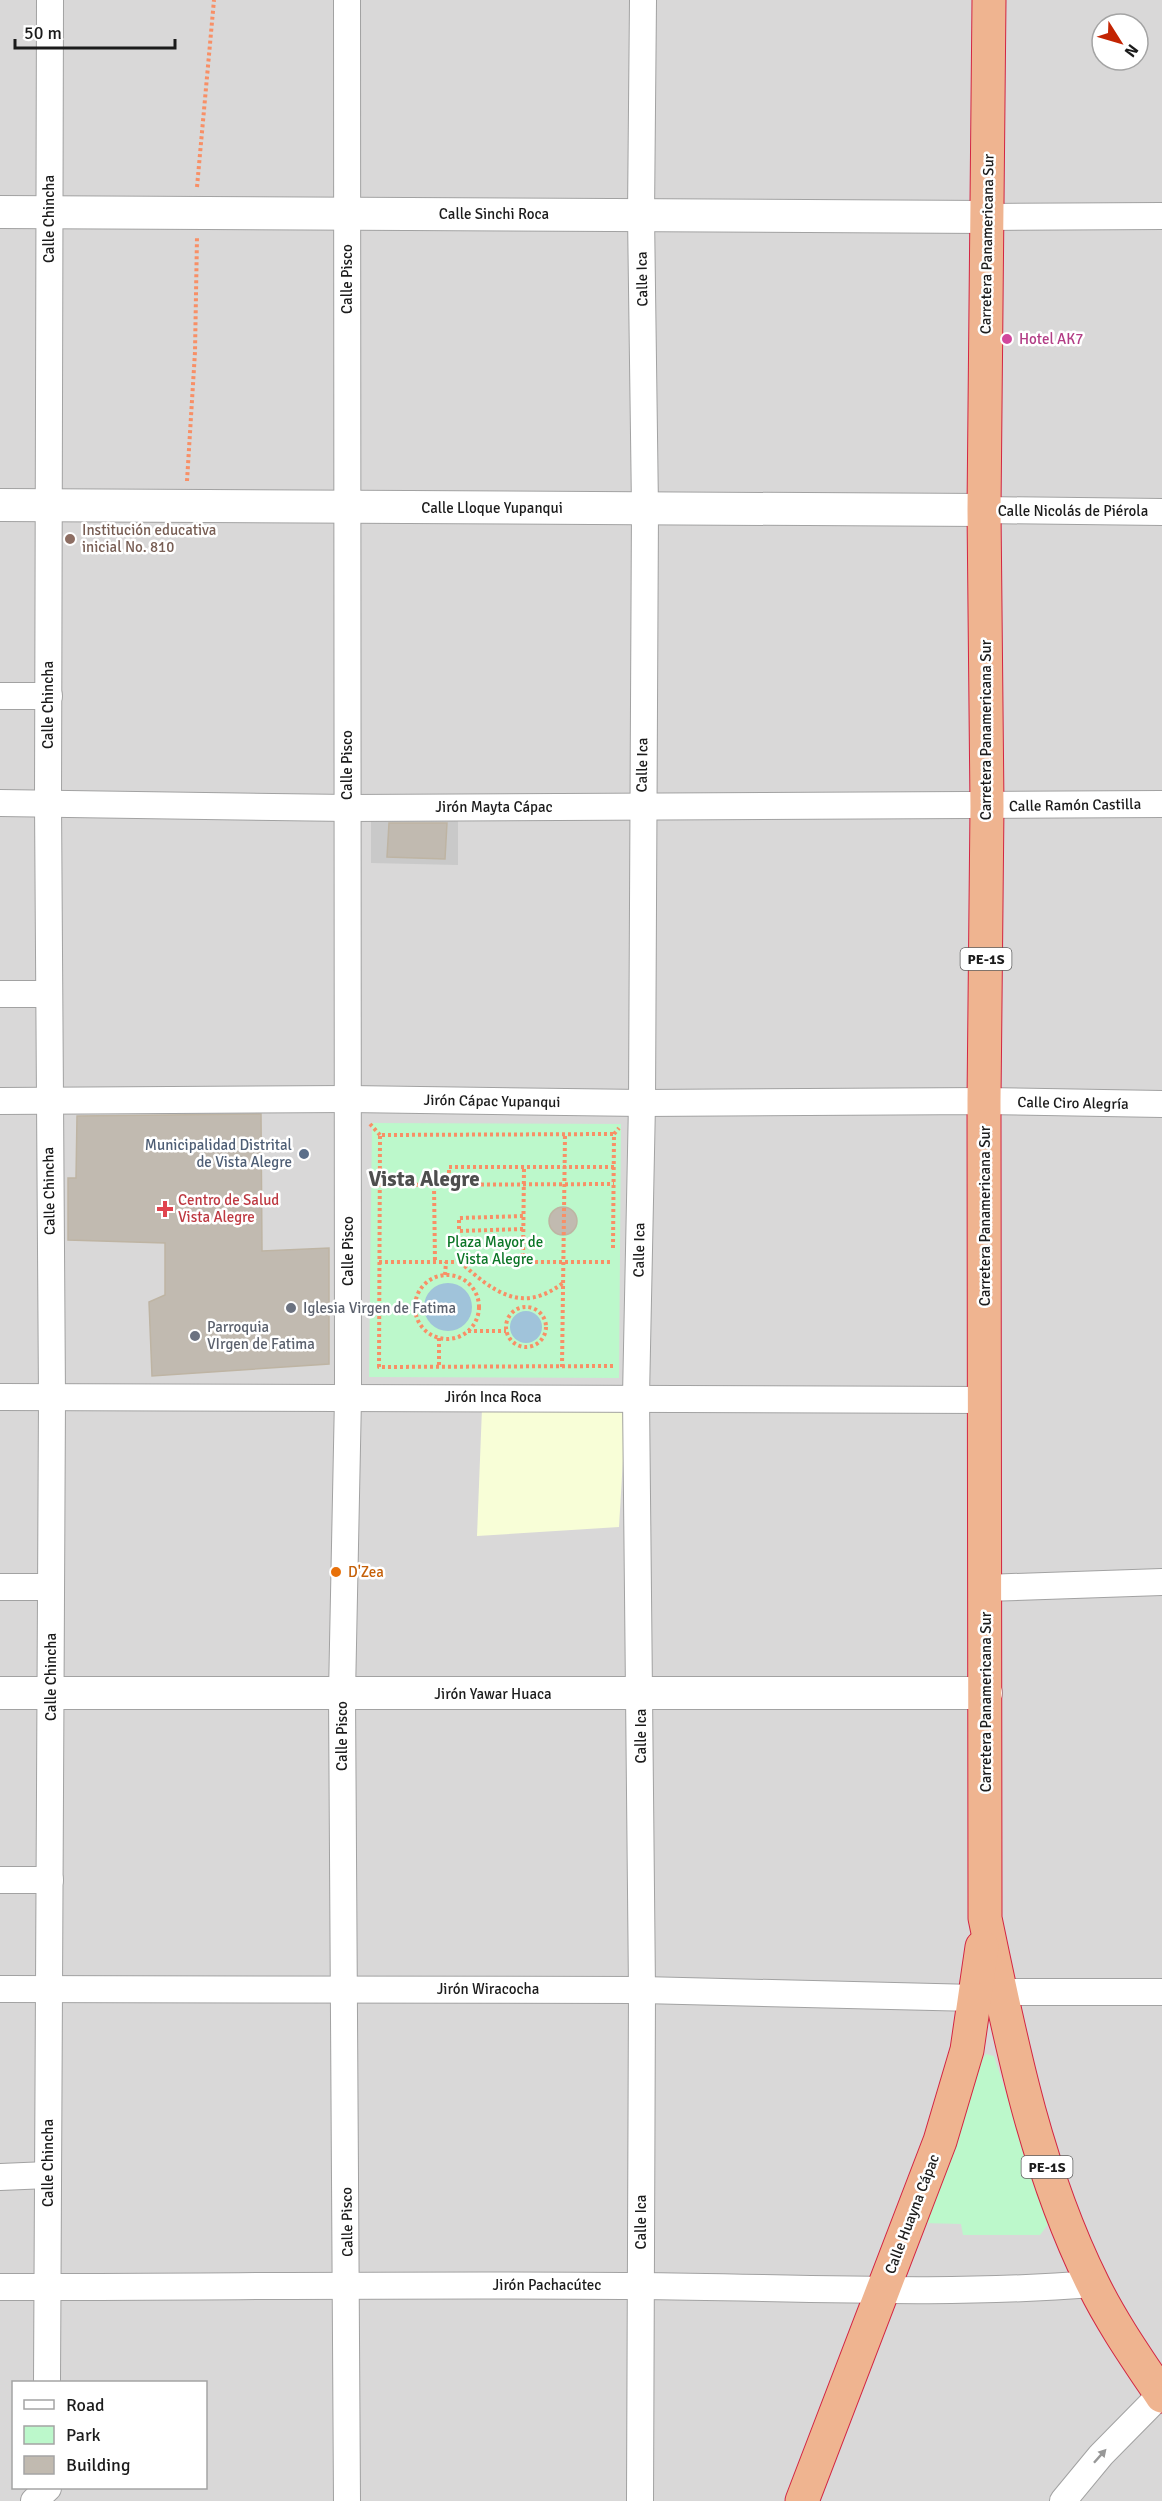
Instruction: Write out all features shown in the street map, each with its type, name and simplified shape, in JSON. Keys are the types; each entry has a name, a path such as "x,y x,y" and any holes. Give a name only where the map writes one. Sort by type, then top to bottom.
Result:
{"highway":[{"name":"Carretera Panamericana Sur","path":"985,1918 984,1101 987,806 984,510 989,0"},
{"name":"Calle Huayna Cápac","path":"802,2501 940,2141 967,2050 988,1995 985,1918"},
{"name":"PE-1S","path":"988,1995 1038,2144 1093,2283 1134,2354 1161,2395"}],"street":[{"name":"Calle Chincha","path":"47,2381 52,1398 48,1102 50,0"},
{"name":"Calle Pisco","path":"347,0 346,508 349,1099 348,1397 342,1694 343,1988 348,2284 347,2501"},
{"name":"Calle Ica","path":"640,2501 641,1694 636,1397 642,1103 645,508 641,215 643,0"},
{"name":"Calle Sinchi Roca","path":"0,212 988,217"},
{"path":"988,217 1162,216"},
{"name":"Calle Lloque Yupanqui","path":"0,505 984,510"},
{"name":"Calle Nicolás de Piérola","path":"984,510 1162,512"},
{"path":"0,696 48,696"},
{"name":"Jirón Mayta Cápac","path":"0,803 348,808 987,806"},
{"name":"Calle Ramón Castilla","path":"987,806 1162,804"},
{"path":"0,994 48,994"},
{"name":"Jirón Cápac Yupanqui","path":"0,1101 349,1099 642,1103 984,1101"},
{"name":"Calle Ciro Alegría","path":"984,1101 1162,1104"},
{"name":"Jirón Inca Roca","path":"0,1397 636,1397 985,1400"},
{"path":"985,1588 1162,1582"},
{"path":"0,1587 51,1587"},
{"name":"Jirón Yawar Huaca","path":"0,1693 986,1693"},
{"path":"0,1880 50,1880"},
{"name":"Jirón Wiracocha","path":"0,1989 343,1988 988,1995 1162,1992"},
{"path":"0,2177 48,2175"},
{"name":"Jirón Pachacútec","path":"0,2287 348,2284 882,2290 1027,2289 1093,2283"},
{"path":"1063,2501 1101,2455 1161,2395"},
{"path":"34,2501 47,2489"}],"path":[{"path":"185,506 195,352 198,213 196,170 214,0"},
{"path":"613,1273 614,1134 380,1135 379,1367 613,1366 613,1355"},
{"path":"562,1367 565,1135"},
{"path":"449,1185 449,1167 614,1167"},
{"path":"523,1262 524,1167"},
{"path":"379,1185 614,1184"},
{"path":"434,1185 435,1262"},
{"path":"523,1216 459,1218 459,1231 523,1229"},
{"path":"379,1262 613,1262"},
{"path":"445,1275 446,1262"},
{"path":"459,1262 479,1279 504,1295 529,1298 542,1296 564,1283"},
{"path":"445,1275 464,1280 472,1287 476,1295 478,1315 467,1331 458,1336 439,1338 422,1327 417,1318 416,1299 427,1282 445,1275"},
{"path":"472,1287 479,1279"},
{"path":"529,1298 530,1307"},
{"path":"530,1307 540,1312 544,1319 545,1334 534,1346 518,1346 511,1341 506,1331 507,1319 518,1308 530,1307"},
{"path":"467,1331 506,1331"},
{"path":"439,1338 439,1367"}],"shaded area":[{"path":"0,0 1162,0 1162,2501 0,2501"},
{"path":"458,815 458,865 371,863 371,818"},
{"path":"482,1408 626,1409 619,1527 477,1536"}],"green space":[{"name":"Plaza Mayor de Vista Alegre","path":"372,1123 621,1124 619,1378 369,1377"},
{"path":"986,2054 994,2056 1049,2223 1040,2235 963,2235 961,2224 923,2223 981,2062"}],"water":[{"path":"448,1283 465,1290 472,1307 465,1324 448,1331 431,1324 424,1307 431,1290"},
{"path":"526,1311 537,1316 542,1327 537,1338 526,1343 515,1338 510,1327 515,1316"}],"building":[{"path":"389,823 447,823 445,859 387,857"},
{"path":"261,1114 262,1251 329,1248 329,1364 152,1376 149,1302 165,1295 165,1243 68,1240 68,1178 76,1178 77,1116"},
{"path":"563,1207 573,1211 577,1221 573,1231 563,1235 553,1231 549,1221 553,1211"}],"place":[{"name":"Hotel AK7","path":"1007,339"},
{"name":"Institución educativa inicial No. 810","path":"70,539"},
{"name":"Municipalidad Distrital de Vista Alegre","path":"304,1154"},
{"name":"Centro de Salud Vista Alegre","path":"165,1209"},
{"name":"Iglesia Virgen de Fatima","path":"291,1308"},
{"name":"Parroquia VIrgen de Fatima","path":"195,1336"},
{"name":"D'Zea","path":"336,1572"}],"district":[{"name":"Vista Alegre","path":"424,1179"}]}
